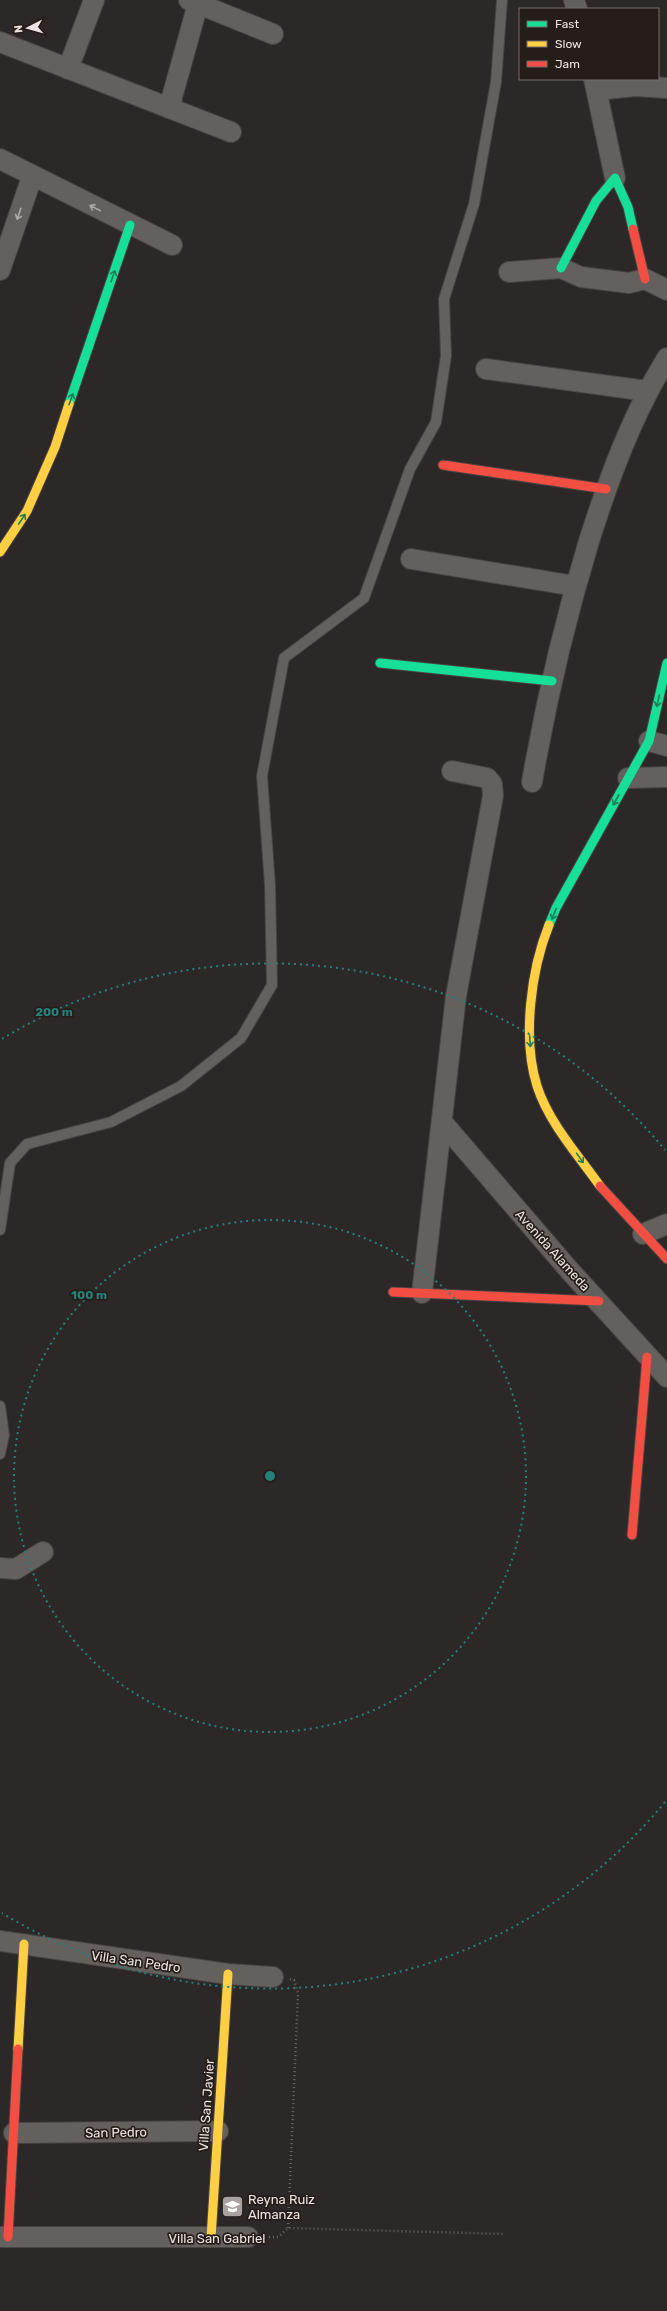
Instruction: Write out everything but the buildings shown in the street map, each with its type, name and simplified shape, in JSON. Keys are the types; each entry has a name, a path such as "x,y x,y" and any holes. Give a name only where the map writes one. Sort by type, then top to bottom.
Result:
{"street":[{"path":"68,68 94,0"},
{"path":"169,108 195,1 273,34"},
{"path":"0,42 232,132"},
{"path":"645,279 628,207 615,178 595,84 667,88"},
{"path":"0,160 172,245"},
{"path":"0,270 32,177"},
{"path":"561,268 596,201 615,178"},
{"path":"0,552 27,511 55,447 130,225"},
{"path":"509,272 561,268 581,277 629,283 645,279 667,290"},
{"path":"532,782 552,681 575,586 606,489 647,391 667,358"},
{"path":"486,369 647,391"},
{"path":"443,465 606,489"},
{"path":"411,559 575,586"},
{"path":"380,663 552,681"},
{"path":"667,663 658,744 628,778 556,908 543,941 531,1004 529,1040 537,1086 554,1121 602,1188 667,1259"},
{"path":"422,1293 456,996 493,796 492,784 487,778 452,771"},
{"path":"628,778 667,777"},
{"name":"Avenida Alameda","path":"442,1122 560,1260 599,1301 647,1357 667,1377"},
{"path":"643,1234 667,1224"},
{"path":"393,1292 599,1301"},
{"path":"632,1535 647,1357"},
{"path":"0,1568 16,1569 43,1552"},
{"name":"Villa San Pedro","path":"0,1941 228,1974 273,1977"},
{"path":"4,2237 14,2133 24,1944"},
{"name":"Villa San Javier","path":"211,2238 228,1974"},
{"name":"San Pedro","path":"14,2133 218,2131"},
{"name":"Villa San Gabriel","path":"4,2237 248,2237"}],"lane":[{"path":"0,1230 10,1163 27,1144 111,1122 181,1086 241,1038 272,985 270,884 262,776 284,658 364,598 410,469 436,422 446,356 444,300 474,204 496,82 502,0"},
{"path":"0,1406 4,1435 0,1454"}],"path":[{"path":"294,1980 298,1993 288,2228 503,2234"},
{"name":"Villa San Gabriel","path":"248,2237 278,2237 288,2228"}],"traffic: fast":[{"path":"561,268 596,201 615,178 628,207 633,229"},
{"path":"69,404 130,225"},
{"path":"380,663 552,681"},
{"path":"549,925 556,908 649,741 667,663"}],"traffic: slow":[{"path":"0,552 27,511 55,447 69,404"},
{"path":"549,925 537,962 533,983 529,1026 532,1067 542,1100 556,1126 600,1186"},
{"path":"18,2049 24,1944"},
{"path":"211,2238 228,1974"}],"traffic: jam":[{"path":"633,229 645,279"},
{"path":"443,465 606,489"},
{"path":"600,1186 667,1259"},
{"path":"393,1292 599,1301"},
{"path":"632,1535 647,1357"},
{"path":"8,2237 18,2049"}],"place":[{"name":"Reyna Ruiz Almanza","path":"232,2206"}]}
